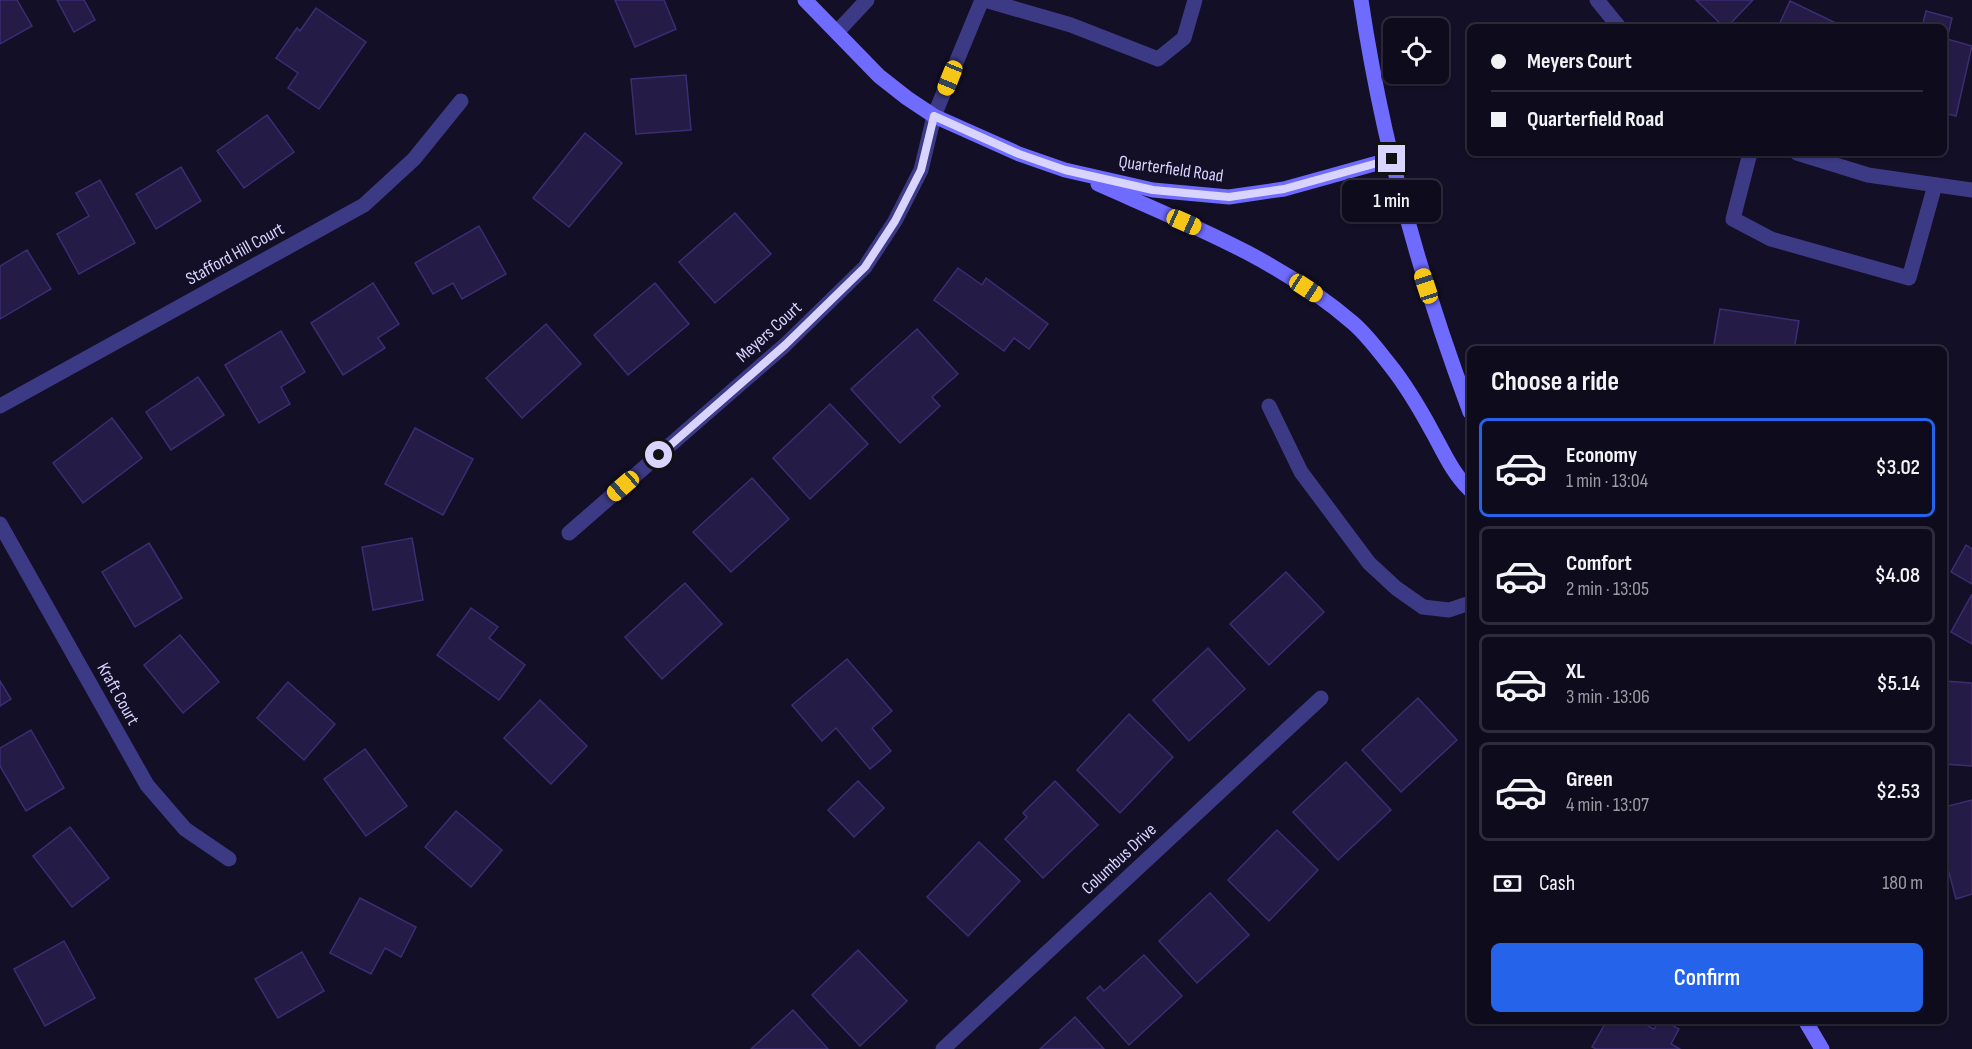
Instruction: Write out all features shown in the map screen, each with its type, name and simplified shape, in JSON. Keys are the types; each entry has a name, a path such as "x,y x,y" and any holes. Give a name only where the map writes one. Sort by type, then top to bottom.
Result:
{"main road":[{"name":"Quarterfield Road","path":"805,0 879,76 934,116 1019,154 1065,170 1153,190 1229,197 1284,189 1392,159"},
{"path":"1361,0 1392,159 1419,266 1467,403"},
{"path":"1065,170 1203,231 1277,268 1321,297 1355,324 1390,366 1419,408 1460,480 1467,487"},
{"path":"1807,1024 1822,1049"}],"street":[{"path":"837,32 867,0"},
{"path":"984,0 1071,25 1158,59 1184,38 1196,0"},
{"name":"Meyers Court","path":"569,533 785,345 865,267 895,221 921,170 934,116 984,0"},
{"path":"1597,0 1617,24"},
{"name":"Stafford Hill Court","path":"0,406 364,205 414,159 461,101"},
{"path":"1749,156 1733,219 1771,239 1909,278 1935,185"},
{"path":"1807,156 1868,175 1972,190"},
{"path":"1269,406 1301,472 1369,563 1396,588 1423,607 1449,610 1467,604"},
{"name":"Kraft Court","path":"0,524 147,785 185,829 229,859"},
{"name":"Columbus Drive","path":"943,1049 1321,698"}],"building":[{"path":"0,0 17,0 32,26 0,44"},
{"path":"57,0 84,0 95,20 74,32"},
{"path":"615,0 664,0 676,29 635,47"},
{"path":"1696,0 1753,0 1730,24 1721,24"},
{"path":"1790,1 1838,24 1779,24"},
{"path":"316,8 366,42 319,109 288,88 298,73 276,58 297,28 300,31"},
{"path":"1926,11 1952,18 1947,39 1947,24 1923,24"},
{"path":"1947,39 1972,46 1956,116 1947,114"},
{"path":"686,75 691,130 636,134 631,79"},
{"path":"267,115 294,152 244,188 217,151"},
{"path":"585,133 622,163 569,227 533,198"},
{"path":"181,167 201,201 156,229 136,194"},
{"path":"100,180 135,243 79,274 57,234 89,216 76,193"},
{"path":"735,213 771,254 715,303 679,262"},
{"path":"479,226 506,274 462,299 453,283 433,294 415,263"},
{"path":"27,250 51,289 0,319 0,266"},
{"path":"958,268 982,285 986,278 1048,324 1029,349 1014,338 1004,351 934,300"},
{"path":"373,283 399,324 378,338 385,348 343,375 311,323"},
{"path":"655,283 689,324 628,375 594,335"},
{"path":"1720,309 1799,321 1795,346 1714,346"},
{"path":"546,324 581,364 522,418 486,378"},
{"path":"917,329 958,374 932,397 940,406 900,443 851,389"},
{"path":"281,331 305,372 281,387 290,404 259,423 225,365"},
{"path":"198,377 224,415 171,450 146,412"},
{"path":"830,404 868,444 810,499 773,458"},
{"path":"112,418 142,458 83,503 53,463"},
{"path":"415,428 473,459 443,515 385,484"},
{"path":"752,478 789,519 731,572 693,532"},
{"path":"412,538 423,600 373,610 362,547"},
{"path":"149,543 182,598 135,627 102,572"},
{"path":"1966,545 1972,549 1972,584 1951,572"},
{"path":"1286,572 1324,612 1269,665 1230,624"},
{"path":"685,583 722,624 662,679 625,637"},
{"path":"1972,594 1972,644 1951,632"},
{"path":"471,608 498,627 489,638 525,665 499,700 437,655"},
{"path":"180,635 219,682 183,713 144,665"},
{"path":"1208,648 1245,689 1189,741 1153,700"},
{"path":"847,659 892,711 872,728 891,751 870,769 836,728 822,741 792,705"},
{"path":"0,681 11,699 0,706"},
{"path":"1947,681 1972,683 1972,766 1947,764"},
{"path":"288,682 335,724 304,760 257,718"},
{"path":"1418,698 1457,740 1401,792 1362,750"},
{"path":"540,700 587,746 551,784 504,738"},
{"path":"1129,714 1173,757 1120,813 1077,770"},
{"path":"31,730 64,788 26,811 0,766 0,748"},
{"path":"365,749 407,806 366,836 324,779"},
{"path":"1346,762 1391,810 1338,860 1293,812"},
{"path":"858,781 884,808 854,837 828,810"},
{"path":"1055,781 1098,825 1043,878 1005,839 1027,817 1023,813"},
{"path":"1972,800 1972,894 1956,899 1947,865 1947,806"},
{"path":"456,811 502,850 471,887 425,847"},
{"path":"70,827 109,878 72,907 33,856"},
{"path":"1277,830 1318,870 1269,921 1228,880"},
{"path":"979,842 1020,881 968,936 927,897"},
{"path":"1210,893 1249,935 1197,983 1159,941"},
{"path":"360,898 416,927 401,957 385,948 371,974 330,953"},
{"path":"64,941 95,998 45,1026 14,969"},
{"path":"858,950 907,1001 860,1046 812,995"},
{"path":"302,952 324,991 278,1018 255,979"},
{"path":"1144,955 1182,996 1129,1045 1087,998 1100,986 1104,991"},
{"path":"793,1010 828,1049 751,1049"},
{"path":"1075,1017 1104,1049 1040,1049"},
{"path":"1605,1024 1644,1024 1654,1029 1657,1024 1670,1024 1679,1029 1671,1044 1680,1049 1596,1049 1592,1047"}],"route":[{"path":"659,455 785,345 865,267 895,221 921,170 934,116 1019,154 1065,170 1153,190 1229,197 1284,189 1392,159"}]}
